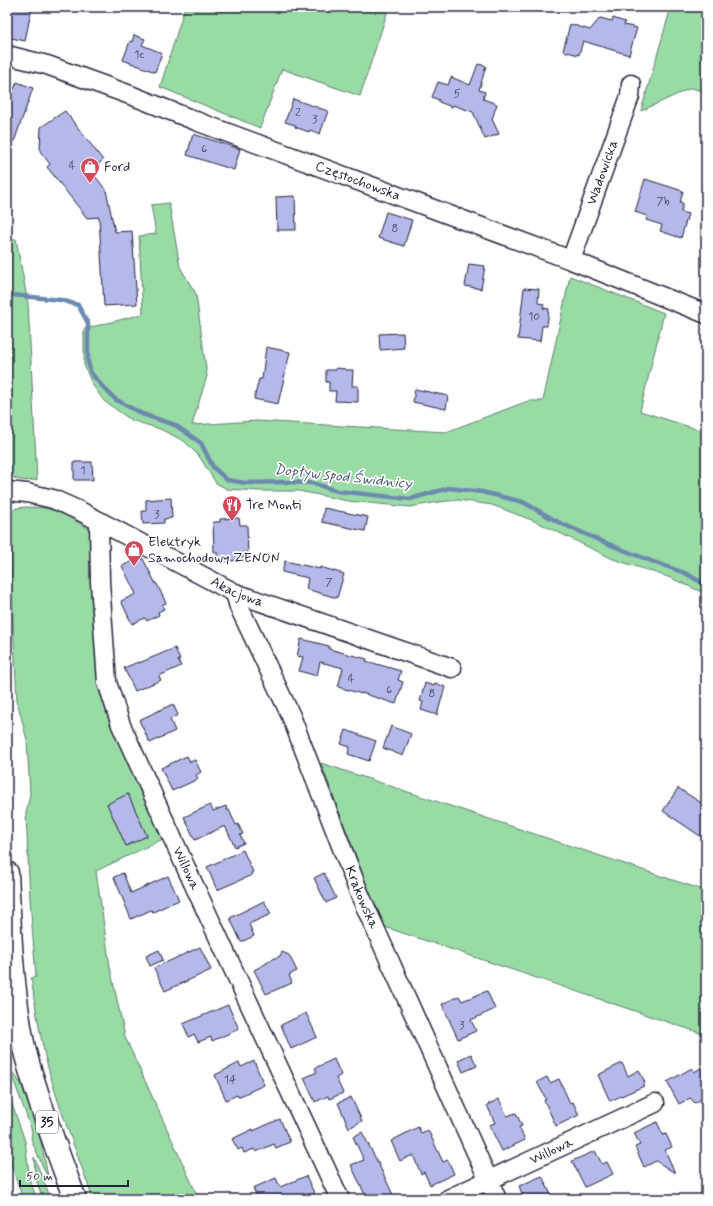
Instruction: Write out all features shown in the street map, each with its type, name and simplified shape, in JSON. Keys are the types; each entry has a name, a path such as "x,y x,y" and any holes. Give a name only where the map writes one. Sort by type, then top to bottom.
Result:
{"main road":[{"name":"35","path":"7,873 12,960 14,1038 29,1068 55,1147 75,1199"}],"street":[{"name":"Częstochowska","path":"7,55 47,65 132,96 203,124 571,260 706,314"},
{"name":"Wadowicka","path":"571,260 630,96 631,84"},
{"name":"Akacjowa","path":"7,491 27,493 54,499 80,511 235,593 452,668"},
{"name":"Willowa","path":"99,521 100,582 107,682 121,725 340,1199"},
{"name":"Krakowska","path":"235,593 239,607 291,716 360,895 496,1199"},
{"name":"Willowa","path":"448,1199 655,1103"}],"green space":[{"path":"185,7 389,7 360,96 282,69 260,128 160,87"},
{"path":"671,7 706,7 706,92 691,88 641,111"},
{"path":"169,203 180,267 196,294 207,376 192,425 257,421 446,432 528,401 543,401 570,276 664,313 640,411 706,432 706,594 671,578 613,559 537,522 492,505 458,500 410,507 348,501 299,491 227,489 216,483 199,456 184,441 160,429 131,420 104,401 92,384 84,365 84,329 143,314 139,236 156,234 151,205"},
{"path":"16,239 28,303 37,480 28,481 14,478 7,472 7,240"},
{"path":"16,508 44,508 60,512 91,530 98,670 163,839 96,871 110,967 125,1037 199,1199 93,1199 61,1110 45,1056 31,978 36,977 30,900 26,813 30,794 27,740 17,701 8,517"},
{"path":"321,763 706,891 706,1035 382,926"},
{"path":"7,1068 21,1083 41,1141 49,1181 31,1139 32,1131 15,1084 12,1078 7,1076"},
{"path":"7,1090 25,1141 30,1181 37,1199 23,1199 7,1153"},
{"path":"34,1157 51,1199 43,1199 35,1177"}],"building":[{"path":"7,7 32,7 25,41 7,37"},
{"path":"600,18 612,21 613,18 625,22 624,25 637,28 629,55 583,41 579,55 563,51 570,24 590,30"},
{"path":"134,35 145,39 142,45 162,53 155,72 123,60 130,41 132,42"},
{"path":"478,64 486,66 479,90 485,92 483,99 497,104 492,119 499,134 485,139 473,112 453,105 452,107 439,102 439,100 432,97 438,82 448,85 451,77 470,85"},
{"path":"17,82 33,88 9,156 7,156 7,87 14,89"},
{"path":"293,99 328,111 320,134 310,130 309,132 285,122"},
{"path":"65,111 103,160 91,171 106,190 115,232 132,231 137,304 104,306 99,217 87,218 47,167 50,164 40,151 41,127"},
{"path":"193,134 240,149 234,170 187,155"},
{"path":"645,179 683,191 680,203 683,203 681,212 688,214 681,238 660,231 662,225 646,220 647,216 635,212"},
{"path":"295,196 296,230 277,230 276,197"},
{"path":"386,212 412,220 404,246 378,238"},
{"path":"469,264 485,266 481,289 465,286"},
{"path":"524,288 539,289 538,303 544,304 543,308 549,309 547,326 542,326 540,341 518,339"},
{"path":"403,333 404,348 380,350 379,334"},
{"path":"266,347 290,352 278,404 254,399 259,379 262,379"},
{"path":"336,368 353,370 352,386 358,386 358,402 335,401 336,391 329,391 329,382 326,382 326,370 336,370"},
{"path":"415,389 448,396 446,409 413,402"},
{"path":"74,462 92,462 93,480 74,480"},
{"path":"171,498 172,518 164,519 164,523 143,524 142,511 146,511 146,500"},
{"path":"324,508 368,517 365,531 322,522"},
{"path":"239,518 240,525 247,525 248,557 241,557 241,560 217,562 217,552 214,552 213,522 220,522 220,519"},
{"path":"142,557 166,603 162,605 164,609 158,612 159,615 147,621 145,618 132,624 121,601 136,594 122,566"},
{"path":"285,561 320,569 320,567 344,574 337,598 306,589 308,578 282,572"},
{"path":"301,639 329,646 329,649 367,659 366,661 401,671 398,680 403,682 396,704 338,687 343,668 320,662 317,676 299,671 303,657 297,656"},
{"path":"175,648 181,666 159,676 161,680 135,691 124,668"},
{"path":"425,683 434,686 435,683 445,687 437,715 421,710 423,702 420,701"},
{"path":"173,704 178,715 170,719 175,731 150,743 139,720"},
{"path":"391,726 411,734 403,756 383,748"},
{"path":"346,730 376,741 369,761 348,754 350,747 341,744"},
{"path":"187,756 190,762 195,760 201,772 196,775 198,779 172,791 161,768"},
{"path":"678,788 706,806 706,840 663,811"},
{"path":"128,794 147,836 126,846 107,804"},
{"path":"210,805 213,811 226,806 236,825 238,824 243,834 240,835 244,843 235,847 225,826 195,840 184,817"},
{"path":"243,850 253,872 251,873 252,875 217,890 207,867"},
{"path":"123,873 131,893 168,876 179,900 153,912 151,910 131,919 114,877"},
{"path":"324,873 336,898 326,903 314,878"},
{"path":"264,901 271,914 249,924 254,936 241,942 230,918"},
{"path":"200,947 211,970 165,991 154,968"},
{"path":"159,950 163,960 150,966 146,956"},
{"path":"282,952 289,955 297,971 289,975 292,983 266,994 254,970 267,963 266,962 280,956"},
{"path":"487,991 495,1009 471,1020 476,1031 458,1039 442,1004 459,996 462,1001"},
{"path":"228,1005 239,1029 212,1041 211,1037 198,1042 194,1034 189,1037 183,1024"},
{"path":"306,1013 317,1037 291,1049 281,1025"},
{"path":"471,1054 477,1066 463,1072 458,1060"},
{"path":"334,1059 341,1075 336,1078 343,1093 329,1099 328,1096 315,1102 304,1078 317,1072 315,1068"},
{"path":"254,1061 264,1085 238,1097 237,1095 226,1100 215,1075 239,1063 241,1067"},
{"path":"622,1063 628,1076 639,1070 645,1083 643,1084 644,1086 610,1101 598,1075"},
{"path":"706,1065 706,1096 695,1103 690,1098 679,1104 667,1082 692,1068 694,1072"},
{"path":"547,1077 550,1083 559,1079 570,1103 573,1102 579,1115 556,1126 544,1100 546,1099 537,1082"},
{"path":"351,1097 362,1121 349,1128 338,1103"},
{"path":"499,1099 507,1116 516,1113 522,1126 519,1127 525,1140 502,1151 489,1125 495,1123 487,1105"},
{"path":"280,1119 290,1142 276,1148 274,1144 256,1152 254,1149 244,1153 242,1148 238,1150 232,1139"},
{"path":"657,1122 663,1135 666,1134 672,1147 665,1150 675,1173 656,1161 644,1167 635,1147 640,1145 634,1133"},
{"path":"418,1127 421,1133 428,1130 443,1162 448,1160 454,1174 430,1185 424,1172 421,1174 413,1155 400,1161 391,1141"},
{"path":"362,1132 395,1199 367,1199 351,1165 364,1160 353,1137"},
{"path":"595,1151 602,1164 607,1162 613,1174 585,1187 572,1161"},
{"path":"306,1176 317,1199 252,1199 257,1197 253,1188 276,1178 280,1187"},
{"path":"542,1176 553,1199 524,1199 519,1186"}],"waterway":[{"name":"Dopływ spod Świdnicy","path":"12,295 61,300 78,305 88,323 88,362 91,373 101,385 115,399 142,414 175,425 201,443 213,467 227,480 246,483 312,483 337,491 410,499 449,488 482,492 523,502 558,522 601,541 685,573 706,585"}],"place":[{"name":"Ford","path":"90,184"},
{"name":"Tre Monti","path":"232,522"},
{"name":"Elektryk Samochodowy ZENON","path":"134,567"}]}
